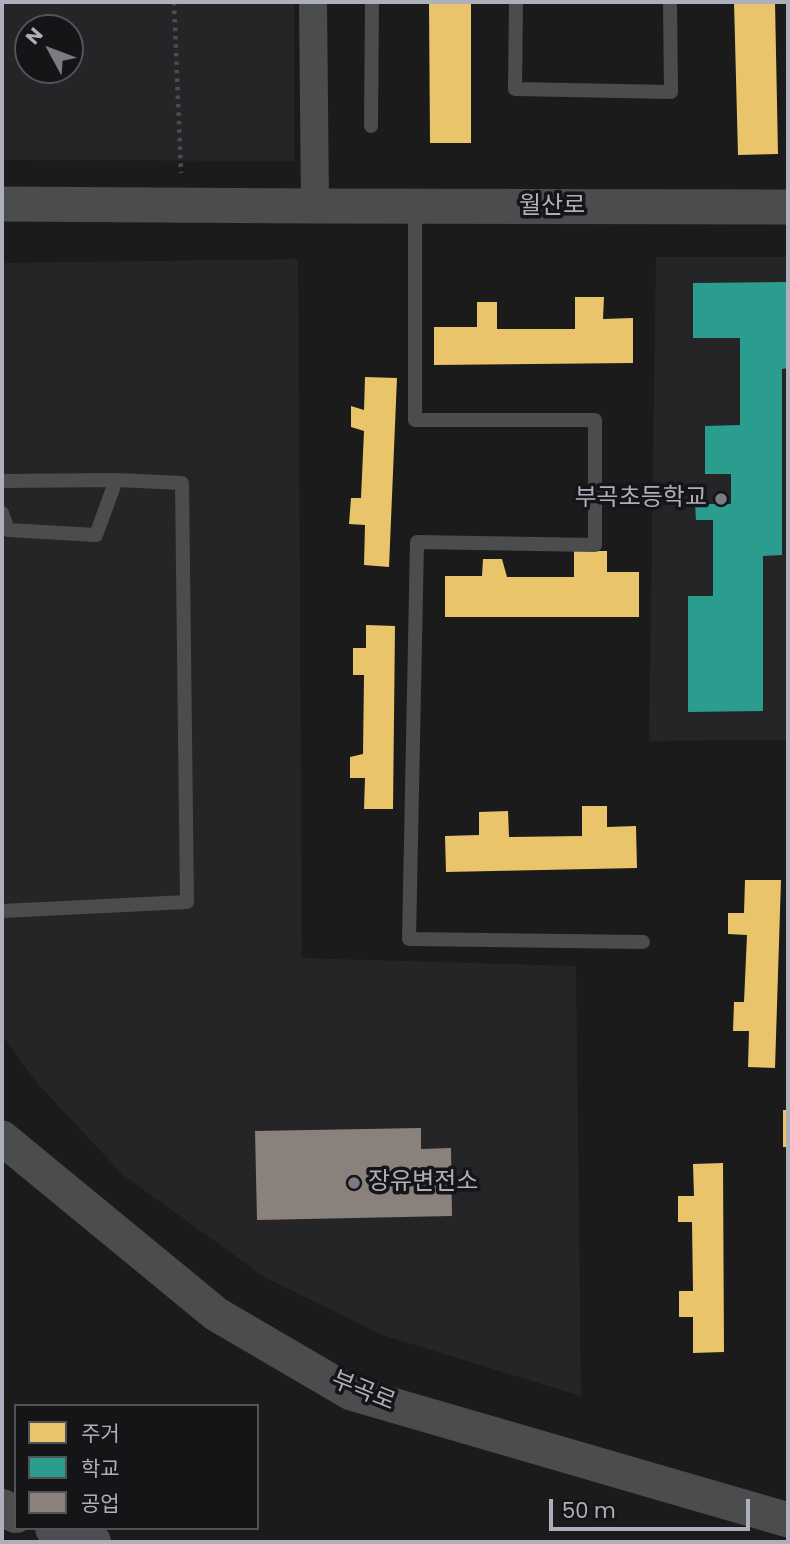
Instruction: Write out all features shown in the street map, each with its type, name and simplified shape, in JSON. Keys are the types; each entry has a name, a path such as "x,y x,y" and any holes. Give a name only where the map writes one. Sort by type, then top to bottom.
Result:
{"highway":[{"path":"59,1530 92,1542"}],"street":[{"path":"313,2 315,206"},
{"name":"월산로","path":"2,204 788,207"},
{"name":"부곡로","path":"2,1138 216,1314 351,1393 788,1520"}],"lane":[{"path":"371,126 372,2"},
{"path":"516,2 515,89 671,92 670,2"},
{"path":"415,207 415,420 595,419 595,545 416,542 409,939 643,942"},
{"path":"2,481 117,480 182,483 187,902 2,911"},
{"path":"2,513 8,530 96,536 117,480"}],"path":[{"path":"174,2 181,173"}],"shaded area":[{"path":"2,2 294,2 294,161 2,160"},
{"name":"부곡초등학교","path":"656,257 788,257 788,740 649,741"},
{"path":"298,259 302,958 576,966 581,1396 382,1335 266,1278 123,1175 39,1085 2,1035 2,263"}],"building: 주거":[{"path":"429,2 471,2 471,143 430,143"},
{"path":"734,2 775,2 778,154 738,155"},
{"path":"575,297 604,297 603,319 633,318 633,363 434,365 434,327 477,327 477,302 497,302 497,329 575,329"},
{"path":"365,377 397,378 389,567 364,565 365,525 349,524 351,498 361,498 364,431 351,427 351,406 364,410"},
{"path":"574,551 607,551 607,572 639,572 639,617 445,617 445,576 482,576 483,559 502,559 507,577 574,577"},
{"path":"366,625 395,626 393,809 364,809 365,778 350,778 350,757 363,754 364,675 353,675 353,648 366,648"},
{"path":"582,806 607,806 607,827 636,826 637,868 446,872 445,836 479,835 479,812 508,811 509,837 582,836"},
{"path":"745,880 781,880 775,1068 748,1067 749,1031 733,1031 734,1002 744,1002 747,935 728,934 728,913 744,913"},
{"path":"783,1110 788,1110 788,1147 783,1147"},
{"path":"723,1163 724,1352 693,1353 693,1317 679,1317 679,1291 693,1291 692,1222 678,1222 678,1196 694,1196 693,1164"}],"building: 학교":[{"path":"788,282 788,368 782,369 782,555 763,556 763,711 688,712 688,596 713,596 713,520 696,520 695,504 731,504 731,474 705,474 705,426 740,425 740,338 693,338 693,283"}],"building: 공업":[{"name":"장유변전소","path":"421,1128 421,1149 451,1148 452,1216 257,1220 255,1131"}],"place":[{"name":"부곡초등학교","path":"721,499"},
{"name":"장유변전소","path":"354,1183"}]}
